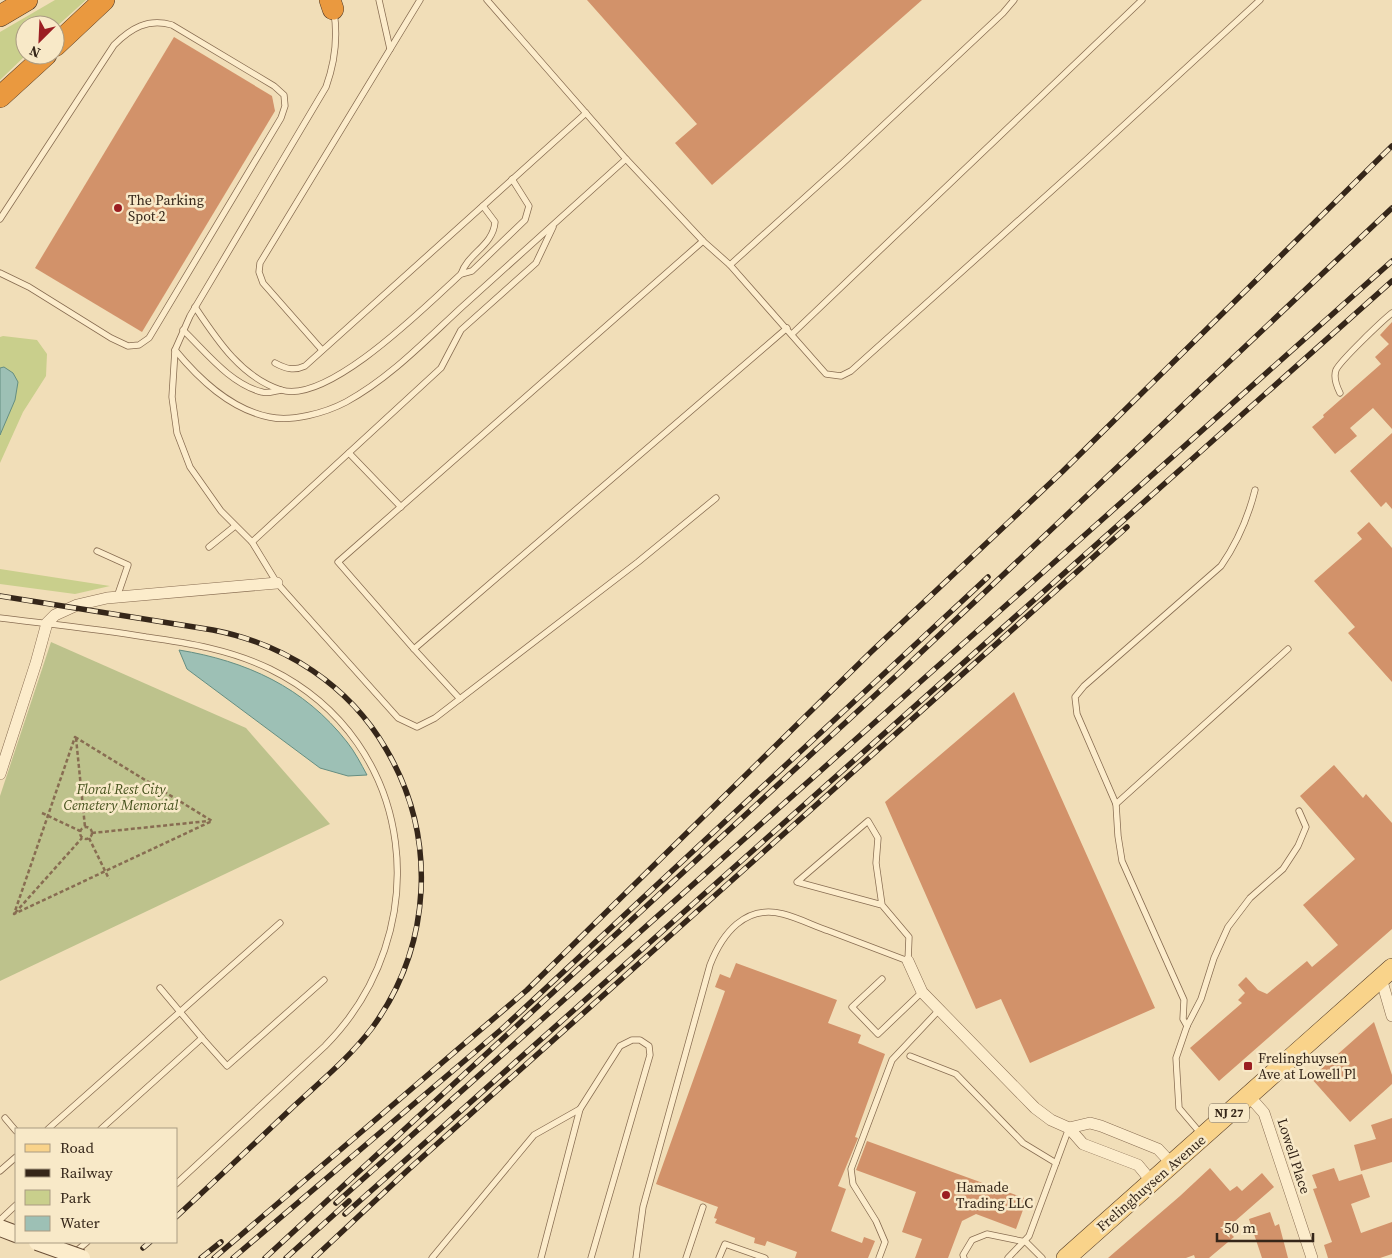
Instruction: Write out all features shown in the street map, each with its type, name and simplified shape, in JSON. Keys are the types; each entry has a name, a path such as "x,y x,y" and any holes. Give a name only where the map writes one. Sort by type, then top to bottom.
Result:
{"highway":[{"path":"0,16 28,0"},
{"path":"65,36 98,5"},
{"path":"0,97 35,65"}],"main road":[{"name":"Frelinghuysen Avenue","path":"1066,1258 1386,973"},
{"path":"0,1228 15,1234"},
{"path":"40,1243 82,1258"}],"street":[{"path":"0,774 47,624 55,615 68,608 96,600 277,583"},
{"path":"908,961 922,992 1035,1108 1051,1120 1069,1128 1083,1144 1138,1165 1152,1182"},
{"path":"1386,973 1392,1016"},
{"name":"Lowell Place","path":"1249,1096 1264,1114 1312,1258"},
{"path":"1069,1128 1090,1123 1158,1149 1172,1164"}],"lane":[{"path":"379,0 390,50"},
{"path":"322,350 263,283 259,272 260,263 420,0"},
{"path":"487,0 626,159 703,241 730,265 826,374 841,376 851,371 1086,160 1260,0"},
{"path":"730,265 850,156 1003,13 1014,0"},
{"path":"792,334 1142,0"},
{"path":"332,3 336,33 335,56 322,94 195,307 175,350 172,397 174,415 183,450 199,483 221,512 252,542 277,583 398,718 417,727 435,718 460,699 638,562 716,498"},
{"path":"0,219 114,45 127,33 144,24 158,21 172,24 274,86 284,95 285,106 281,118 149,338 139,346 128,346 111,338 29,287 0,273"},
{"path":"275,363 285,368 297,369 305,366 586,113"},
{"path":"175,350 205,383 240,407 270,418 306,416 345,402 394,369 626,159"},
{"path":"183,330 231,376 245,385 264,393 281,390 295,392 309,389 345,371 390,337 461,274 472,271 525,220 529,206 512,179"},
{"path":"461,274 464,263 494,233 495,222 483,206"},
{"path":"252,542 441,368 461,330 536,263 555,223"},
{"path":"460,699 338,562 703,241"},
{"path":"195,307 212,333 241,367 281,390"},
{"path":"1340,393 1335,384 1336,370 1362,341 1392,313"},
{"path":"414,649 787,328"},
{"path":"349,453 401,507"},
{"path":"1186,1026 1183,1019 1184,1000 1122,861 1116,804 1077,714 1075,697 1084,686 1221,566 1234,548 1250,510 1255,490"},
{"path":"209,547 235,526"},
{"path":"97,552 128,565 117,597"},
{"path":"0,618 199,645 248,660 281,675 322,704 356,741 378,779 392,821 398,861 395,910 382,960 364,996 346,1023 325,1046 178,1182"},
{"path":"1116,804 1288,649"},
{"path":"1203,1137 1179,1108 1176,1058 1186,1026 1201,999 1214,958 1228,927 1250,898 1283,869 1298,846 1306,827 1300,811"},
{"path":"636,1258 643,1207 710,965 716,950 728,931 742,920 755,914 782,913 908,961 909,937 882,905 876,863 878,838 868,821 796,882 882,905"},
{"path":"49,1128 280,924"},
{"path":"882,979 852,1007 878,1034 922,992"},
{"path":"160,988 227,1066 324,980"},
{"path":"879,1258 885,1242 876,1220 853,1184 851,1168 892,1060 940,1009"},
{"path":"102,1128 202,1038"},
{"path":"541,1258 580,1109 620,1046 632,1040 640,1040 649,1046 650,1055 591,1258"},
{"path":"910,1056 956,1074 1023,1143 1056,1163"},
{"path":"432,1258 534,1135 580,1109"},
{"path":"5,1118 15,1130"},
{"path":"1008,1258 1026,1242 1069,1128"},
{"path":"0,1171 15,1158"},
{"path":"0,1220 15,1206"},
{"path":"686,1258 703,1207"},
{"path":"964,1258 963,1255 972,1240 987,1234 1026,1242 1042,1258"},
{"path":"69,1258 87,1243"},
{"path":"718,1258 725,1244 765,1258"}],"path":[{"path":"14,914 76,736"},
{"path":"76,736 212,821"},
{"path":"76,736 85,827"},
{"path":"42,813 80,831 82,838"},
{"path":"92,833 212,821"},
{"path":"14,914 212,821"},
{"path":"80,831 85,827"},
{"path":"85,827 91,829 92,833"},
{"path":"89,838 92,833"},
{"path":"14,914 82,838 89,838"},
{"path":"89,838 109,879"}],"green space":[{"path":"55,0 86,0 65,19 65,15 29,15"},
{"path":"15,23 16,65 0,80 0,32"},
{"path":"0,337 37,340 47,354 46,376 23,412 0,463"},
{"path":"0,569 110,586 75,594 0,584"},
{"name":"Floral Rest City Cemetery Memorial","path":"51,642 246,728 330,824 0,981 0,796"}],"water":[{"path":"4,367 13,373 18,382 15,400 0,435 0,368"},
{"path":"179,650 227,661 250,669 293,692 330,723 350,746 367,775 348,776 320,768 187,669"}],"building":[{"path":"587,0 922,0 712,185 675,143 697,124"},
{"path":"174,37 272,96 275,111 142,332 35,268"},
{"path":"1392,322 1392,429 1373,408 1350,428 1357,436 1335,454 1312,427 1381,364 1375,357 1389,344 1380,335"},
{"path":"1392,433 1392,509 1386,502 1381,507 1350,471"},
{"path":"1369,522 1392,548 1392,682 1348,633 1355,627 1314,581 1362,539 1357,533"},
{"path":"1014,692 1155,1008 1030,1063 1001,999 976,1009 885,802"},
{"path":"1334,765 1363,798 1366,794 1392,823 1392,929 1219,1081 1190,1048 1242,1003 1238,1000 1245,993 1238,985 1246,977 1258,990 1267,994 1307,961 1312,967 1338,945 1303,905 1355,859 1300,796"},
{"path":"736,963 837,1000 828,1023 861,1035 858,1043 885,1054 855,1137 858,1138 838,1186 846,1189 831,1231 862,1243 864,1237 875,1241 868,1258 795,1258 797,1252 767,1241 765,1246 754,1243 755,1238 715,1223 717,1219 714,1218 718,1207 656,1184 725,991 715,987 720,974 730,978"},
{"path":"1374,1022 1392,1075 1392,1084 1350,1122 1311,1078"},
{"path":"1392,1118 1392,1162 1361,1171 1354,1145 1376,1139 1371,1125"},
{"path":"867,1141 1027,1199 1016,1229 976,1214 962,1221 948,1258 915,1258 922,1239 902,1232 916,1192 856,1170"},
{"path":"1210,1168 1230,1191 1237,1186 1242,1191 1262,1173 1274,1187 1226,1229 1234,1237 1209,1258 1195,1258 1194,1255 1186,1258 1108,1258 1180,1196"},
{"path":"1334,1168 1339,1181 1362,1174 1370,1197 1351,1204 1361,1233 1392,1222 1392,1254 1380,1258 1328,1258 1324,1245 1332,1242 1313,1189 1317,1188 1312,1175"},
{"path":"1270,1212 1275,1226 1279,1224 1288,1258 1262,1258 1249,1219"}],"railway":[{"path":"214,1258 527,990 871,652 1062,472 1392,146"},
{"path":"265,1258 896,676 1392,208"},
{"path":"336,1203 1392,261"},
{"path":"345,1214 1392,281"},
{"path":"314,1258 408,1170 1127,527"},
{"path":"233,1258 503,1028 988,577"},
{"path":"0,596 213,630 240,637 290,657 334,687 371,726 386,749 403,783 414,818 420,854 421,891 417,927 407,962 392,996 372,1028 345,1059 178,1215"},
{"path":"286,1258 349,1201"},
{"path":"201,1258 221,1242"},
{"path":"143,1248 149,1243"}],"place":[{"name":"The Parking Spot 2","path":"118,208"},
{"name":"Frelinghuysen Ave at Lowell Pl","path":"1248,1066"},
{"name":"Hamade Trading LLC","path":"946,1195"}]}
